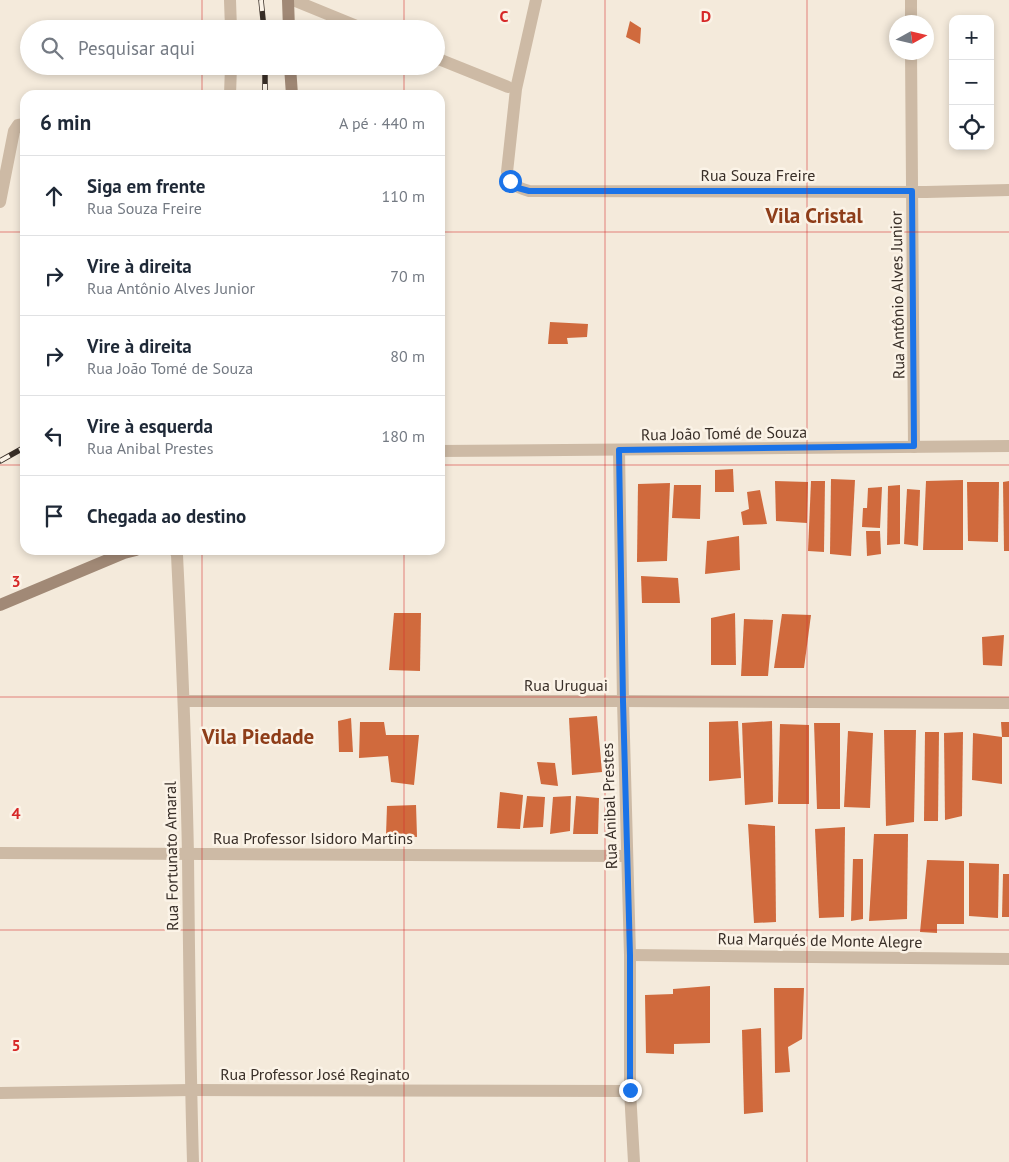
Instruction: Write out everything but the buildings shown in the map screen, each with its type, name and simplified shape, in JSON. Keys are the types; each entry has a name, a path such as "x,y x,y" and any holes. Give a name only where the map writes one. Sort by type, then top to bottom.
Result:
{"street":[{"path":"230,0 231,20"},
{"path":"288,0 289,20"},
{"path":"293,0 342,20"},
{"name":"Rua Souza Freire","path":"536,0 516,89 507,172 510,181 518,188 529,191 1009,190"},
{"path":"911,0 911,15"},
{"name":"Rua Antônio Alves Junior","path":"911,60 914,446"},
{"path":"445,62 508,87"},
{"path":"230,75 230,90"},
{"path":"291,75 292,90"},
{"path":"0,202 14,131 20,125"},
{"name":"Rua João Tomé de Souza","path":"445,451 1009,446"},
{"name":"Rua Anibal Prestes","path":"619,450 630,955 630,1090 634,1162"},
{"path":"0,605 120,555"},
{"name":"Rua Fortunato Amaral","path":"177,555 184,701 193,1162"},
{"name":"Rua Uruguai","path":"184,701 1009,703"},
{"name":"Rua Professor Isidoro Martins","path":"0,853 627,856"},
{"name":"Rua Marqués de Monte Alegre","path":"630,955 1009,959"},
{"name":"Rua Professor José Reginato","path":"0,1093 191,1090 630,1090"}],"railway":[{"path":"261,0 263,20"},
{"path":"265,75 265,90"},
{"path":"0,461 20,450"}],"district":[{"name":"Vila Cristal","path":"814,215"},
{"name":"Vila Piedade","path":"258,736"}],"route":[{"path":"510,181 518,188 529,191 912,191 914,446 619,450 630,955 630,1090"}]}
